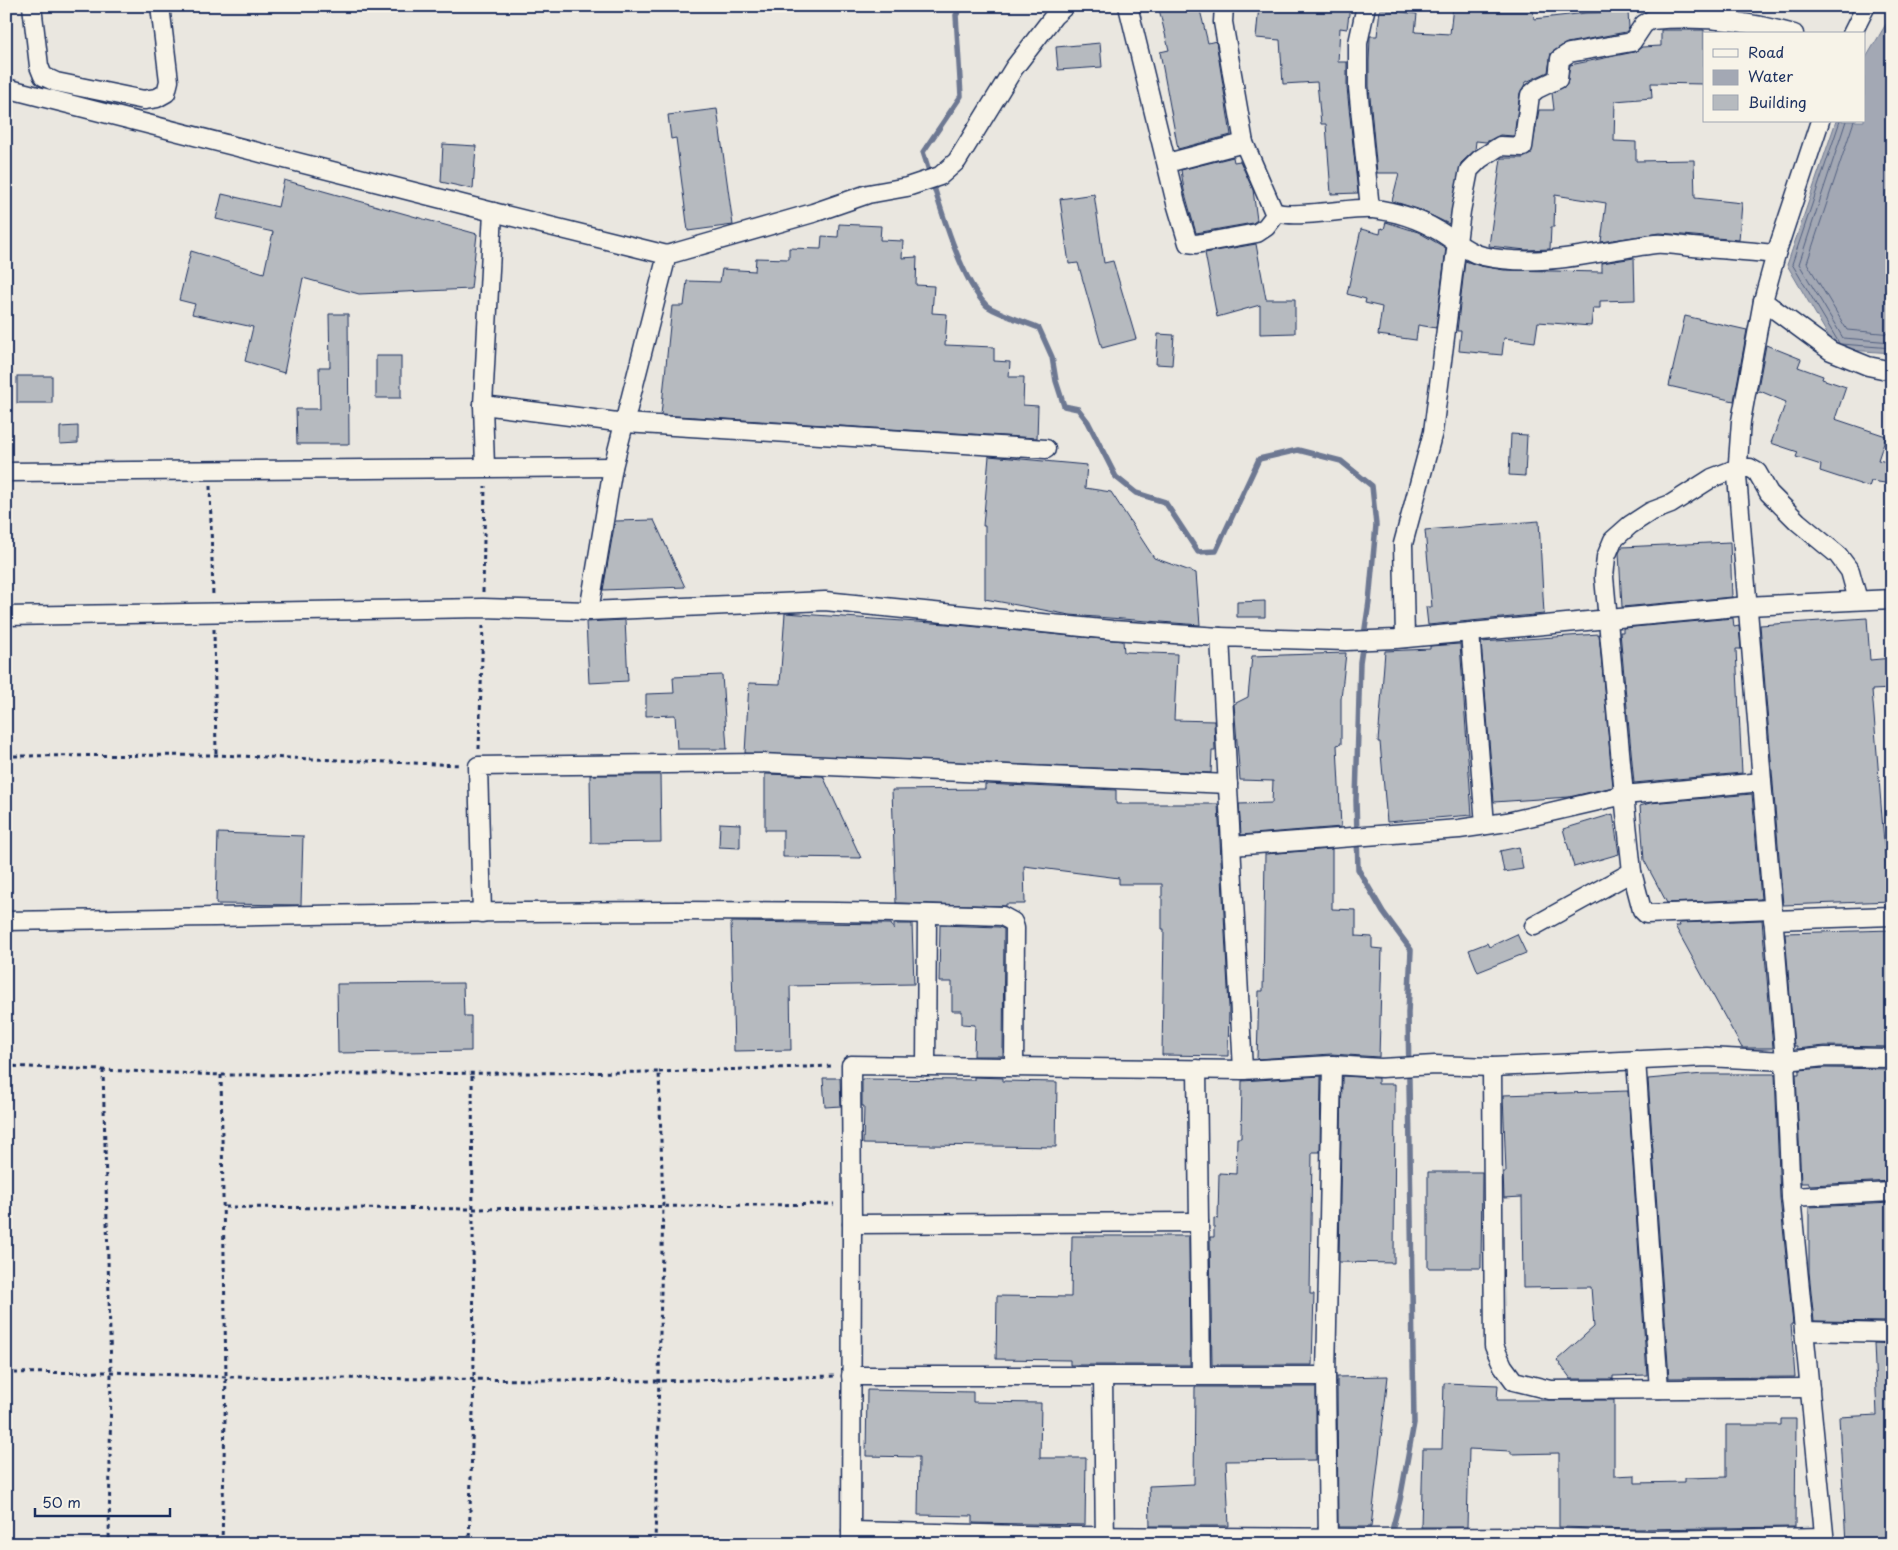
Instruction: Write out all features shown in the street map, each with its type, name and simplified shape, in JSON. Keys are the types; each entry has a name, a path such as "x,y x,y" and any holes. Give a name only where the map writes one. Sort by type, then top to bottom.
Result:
{"street":[{"path":"32,6 39,66 43,76 56,82 144,100 157,98 166,93 169,81 160,6"},
{"path":"6,88 493,212 667,254 813,213 868,194 907,187 940,176 957,161 1014,68 1054,16 1065,6"},
{"path":"1128,6 1189,245 1256,233 1266,227 1276,214"},
{"path":"1224,6 1223,22 1244,143 1276,214 1286,216 1343,209 1370,209 1391,212 1436,229 1457,244 1481,256 1534,261 1556,261 1657,244 1776,254"},
{"path":"1366,6 1358,43 1358,78 1370,209"},
{"path":"1853,32 1866,6"},
{"path":"1400,638 1403,544 1433,432 1457,244 1469,170 1480,159 1500,146 1523,147 1530,95 1537,89 1558,79 1560,59 1569,53 1632,42 1644,24 1651,20 1708,20 1767,26 1787,32"},
{"path":"1820,122 1776,254 1763,301 1740,422 1738,468 1747,606 1785,1061 1792,1197 1824,1541 1536,1540 1408,1537 1328,1540 851,1537 851,1065 1242,1070 1332,1065 1381,1068 1435,1065 1492,1068 1707,1057 1785,1061 1824,1057 1892,1058"},
{"path":"1167,163 1244,143"},
{"path":"485,468 483,405 493,212"},
{"path":"588,611 613,467 667,254"},
{"path":"1763,301 1830,351 1868,366 1892,371"},
{"path":"483,405 625,423 1046,448"},
{"path":"6,472 613,467"},
{"path":"1858,600 1850,571 1838,554 1798,522 1769,493 1757,472 1750,468 1738,468 1712,478 1671,504 1650,512 1630,525 1613,540 1606,557 1604,577 1624,795 1632,872 1642,910 1646,914 1892,916"},
{"path":"6,616 483,608 588,611 825,601 1112,630 1220,637 1346,641 1470,632 1747,606 1892,599"},
{"path":"1470,632 1485,825"},
{"path":"1220,637 1242,1070"},
{"path":"482,912 478,766 761,763 1228,784"},
{"path":"1232,846 1376,836 1485,825 1624,795 1762,782"},
{"path":"1534,926 1632,872"},
{"path":"6,921 482,912 859,912 1002,916 1013,922 1015,928 1014,1067"},
{"path":"926,1066 927,914"},
{"path":"1636,1060 1659,1389"},
{"path":"1328,1540 1326,1376 1332,1065"},
{"path":"1492,1068 1494,1346 1503,1366 1514,1381 1550,1390 1810,1388"},
{"path":"1197,1069 1201,1375"},
{"path":"1792,1197 1892,1192"},
{"path":"852,1224 1199,1222"},
{"path":"1804,1331 1892,1332"},
{"path":"852,1376 1326,1376"},
{"path":"1103,1377 1105,1540"}],"path":[{"path":"6,756 216,755 478,766 485,468"},
{"path":"6,1066 221,1075 659,1072 851,1065"},
{"path":"103,1070 111,1372 110,1544"},
{"path":"655,1544 663,1207 659,1072"},
{"path":"469,1544 474,1378 472,1074"},
{"path":"221,1075 225,1207 226,1376 222,1544"},
{"path":"225,1207 473,1209 852,1204"},
{"path":"6,1373 111,1372 226,1376 658,1381 852,1376"}],"water":[{"path":"1892,14 1892,353 1836,349 1787,265 1836,122 1866,122 1866,58"}],"building":[{"path":"1171,6 1199,6 1208,43 1216,41 1231,135 1178,149 1160,52 1169,50 1159,9"},
{"path":"1259,6 1350,6 1347,29 1340,28 1338,62 1347,62 1347,88 1358,193 1331,194 1326,124 1321,124 1317,82 1283,84 1280,40 1256,38"},
{"path":"1453,6 1483,9 1483,11 1533,11 1534,19 1586,13 1628,12 1629,28 1626,32 1567,43 1551,53 1548,72 1526,82 1520,93 1514,136 1500,135 1486,142 1476,141 1475,150 1461,163 1449,224 1418,209 1392,201 1399,173 1377,173 1369,86 1369,62 1370,36 1377,36 1380,9 1417,14 1415,32 1450,34"},
{"path":"1661,30 1704,30 1703,84 1651,83 1652,98 1615,101 1614,141 1636,142 1636,161 1694,160 1695,198 1742,203 1739,240 1660,233 1601,242 1606,203 1555,195 1554,227 1551,227 1550,249 1526,250 1489,246 1501,158 1523,158 1531,154 1539,110 1554,110 1552,93 1567,85 1570,65 1634,52 1642,47 1661,46"},
{"path":"1100,43 1102,67 1058,70 1056,47"},
{"path":"717,109 733,225 688,231 676,138 671,139 668,115"},
{"path":"443,144 476,146 473,189 441,182"},
{"path":"1233,157 1234,162 1240,161 1253,190 1257,220 1253,223 1196,233 1184,190 1181,170"},
{"path":"284,180 477,234 471,289 359,294 303,278 284,373 245,361 253,327 192,314 195,304 179,300 191,251 264,273 273,232 216,219 222,194 278,207"},
{"path":"1094,194 1104,263 1113,261 1136,339 1102,348 1078,263 1069,264 1060,199"},
{"path":"1386,222 1418,232 1446,248 1436,328 1418,325 1416,340 1378,335 1382,307 1365,303 1366,299 1347,294 1361,229 1380,234 1381,228 1384,229"},
{"path":"839,224 881,226 880,240 903,241 902,258 917,257 916,285 934,286 932,313 947,314 945,345 994,347 994,361 1010,362 1009,377 1024,377 1023,405 1038,406 1037,438 661,415 672,306 684,306 687,281 720,282 722,269 755,271 756,258 789,259 789,248 821,249 822,236 838,237"},
{"path":"1256,244 1266,299 1295,299 1295,333 1260,334 1260,305 1217,317 1205,253"},
{"path":"1634,258 1635,300 1600,301 1600,308 1593,308 1591,326 1538,322 1535,342 1504,338 1502,355 1459,351 1461,331 1457,331 1465,261 1504,270 1602,272 1602,263"},
{"path":"329,314 348,314 349,444 297,444 296,409 320,409 319,367 330,367"},
{"path":"1685,316 1747,330 1734,401 1669,386"},
{"path":"1158,334 1174,335 1172,365 1156,364"},
{"path":"1766,345 1801,359 1798,367 1823,376 1822,379 1846,387 1835,419 1886,436 1878,460 1892,463 1892,484 1871,481 1869,487 1820,471 1821,465 1796,457 1798,452 1771,443 1786,402 1760,391 1757,393"},
{"path":"376,356 401,356 401,398 376,398"},
{"path":"17,376 52,376 52,403 17,403"},
{"path":"78,426 78,443 60,444 60,427"},
{"path":"1511,434 1527,435 1525,476 1509,475"},
{"path":"989,456 1087,465 1085,488 1111,492 1154,558 1196,573 1200,625 1070,615 985,599 985,526 983,526"},
{"path":"654,520 685,587 603,590 615,521"},
{"path":"1539,521 1544,614 1428,625 1426,607 1432,607 1425,530"},
{"path":"1730,542 1732,597 1622,607 1619,553 1622,547"},
{"path":"1265,601 1265,617 1237,617 1237,602"},
{"path":"785,613 947,624 1123,641 1124,652 1177,654 1174,720 1214,721 1215,751 1212,751 1211,773 745,753 749,683 780,684"},
{"path":"1733,618 1734,627 1739,626 1741,649 1736,649 1742,773 1634,783 1620,632 1623,632 1623,628"},
{"path":"1867,618 1870,660 1892,658 1892,689 1872,690 1886,868 1892,868 1892,901 1783,905 1760,625"},
{"path":"625,620 628,681 589,683 586,622"},
{"path":"1599,634 1613,787 1569,797 1494,802 1481,642"},
{"path":"1460,644 1472,815 1387,822 1380,742 1378,742 1385,651 1430,649 1430,646"},
{"path":"1346,653 1341,699 1341,744 1337,745 1341,827 1241,835 1239,804 1272,803 1273,781 1240,780 1234,704 1248,697 1252,656"},
{"path":"722,675 727,749 677,749 675,715 646,716 646,694 674,693 673,677"},
{"path":"765,774 823,776 861,858 783,857 783,830 765,830"},
{"path":"590,775 660,775 661,842 591,843"},
{"path":"985,784 1116,790 1116,804 1218,804 1229,1007 1228,1056 1162,1055 1164,929 1162,929 1162,884 1119,884 1119,878 1024,866 1025,904 1006,904 1006,906 896,903 892,790 985,789"},
{"path":"1752,794 1761,899 1667,903 1644,860 1640,806 1650,803"},
{"path":"1613,814 1619,854 1574,867 1563,829"},
{"path":"720,823 740,824 740,848 719,847"},
{"path":"218,833 303,836 301,905 216,904"},
{"path":"1519,847 1523,869 1504,872 1500,851"},
{"path":"1332,849 1332,909 1356,910 1356,936 1372,937 1372,948 1382,949 1379,1057 1331,1054 1257,1059 1259,991 1263,991 1265,854"},
{"path":"1762,920 1773,1048 1742,1048 1675,926 1680,926 1679,923"},
{"path":"731,922 891,924 894,930 894,924 912,924 914,984 790,986 791,1050 734,1051"},
{"path":"940,925 999,927 1004,929 1003,1056 974,1056 975,1025 962,1024 962,1011 952,1011 952,982 939,982"},
{"path":"1892,930 1892,1047 1825,1046 1797,1049 1797,1046 1794,1046 1785,933"},
{"path":"1517,934 1526,953 1478,972 1469,950 1487,943 1489,947"},
{"path":"463,983 464,1016 471,1016 471,1051 338,1053 337,984"},
{"path":"1825,1068 1892,1069 1892,1181 1809,1185 1809,1183 1801,1183 1796,1074 1799,1074 1799,1070"},
{"path":"1703,1074 1775,1074 1780,1198 1793,1324 1791,1324 1795,1377 1669,1378 1648,1079"},
{"path":"1321,1076 1320,1152 1312,1152 1310,1294 1314,1294 1312,1365 1212,1365 1210,1237 1214,1237 1214,1218 1218,1219 1219,1173 1236,1174 1237,1138 1241,1138 1242,1081"},
{"path":"1342,1076 1378,1078 1378,1084 1395,1084 1394,1263 1339,1262"},
{"path":"974,1077 1003,1078 1003,1081 1057,1082 1056,1147 863,1144 864,1106 862,1106 862,1079 974,1080"},
{"path":"823,1078 840,1078 841,1106 825,1107"},
{"path":"1628,1091 1647,1375 1613,1376 1613,1379 1571,1379 1557,1360 1594,1327 1591,1287 1523,1288 1522,1197 1504,1198 1503,1172 1506,1172 1503,1095"},
{"path":"1428,1172 1482,1172 1481,1268 1428,1268"},
{"path":"1892,1203 1892,1322 1814,1321 1809,1272 1809,1207"},
{"path":"1072,1236 1189,1236 1190,1365 1070,1365 1070,1360 996,1359 997,1296 1071,1297"},
{"path":"1874,1343 1892,1344 1892,1544 1846,1544 1839,1417 1877,1415"},
{"path":"1388,1376 1371,1527 1338,1527 1337,1377"},
{"path":"1444,1383 1498,1385 1497,1400 1614,1400 1614,1476 1635,1475 1635,1483 1684,1482 1684,1478 1726,1477 1726,1425 1781,1425 1781,1419 1796,1419 1795,1527 1635,1529 1559,1527 1559,1453 1511,1454 1511,1451 1469,1449 1467,1527 1421,1527 1423,1449 1442,1449"},
{"path":"1195,1387 1316,1387 1316,1460 1226,1461 1229,1526 1150,1526 1149,1486 1194,1484"},
{"path":"867,1390 973,1392 973,1402 1041,1403 1040,1458 1086,1458 1085,1525 973,1523 973,1516 918,1515 919,1457 866,1456"}],"waterway":[{"path":"963,6 956,15 961,96 923,152 941,210 966,275 986,305 1039,328 1052,357 1056,381 1064,406 1078,409 1088,422 1116,477 1136,493 1165,502 1198,552 1216,551 1259,459 1298,450 1341,461 1372,486 1376,525 1369,602 1360,662 1356,800 1358,869 1383,912 1411,950 1408,1013 1414,1423 1400,1500 1391,1534"}]}
